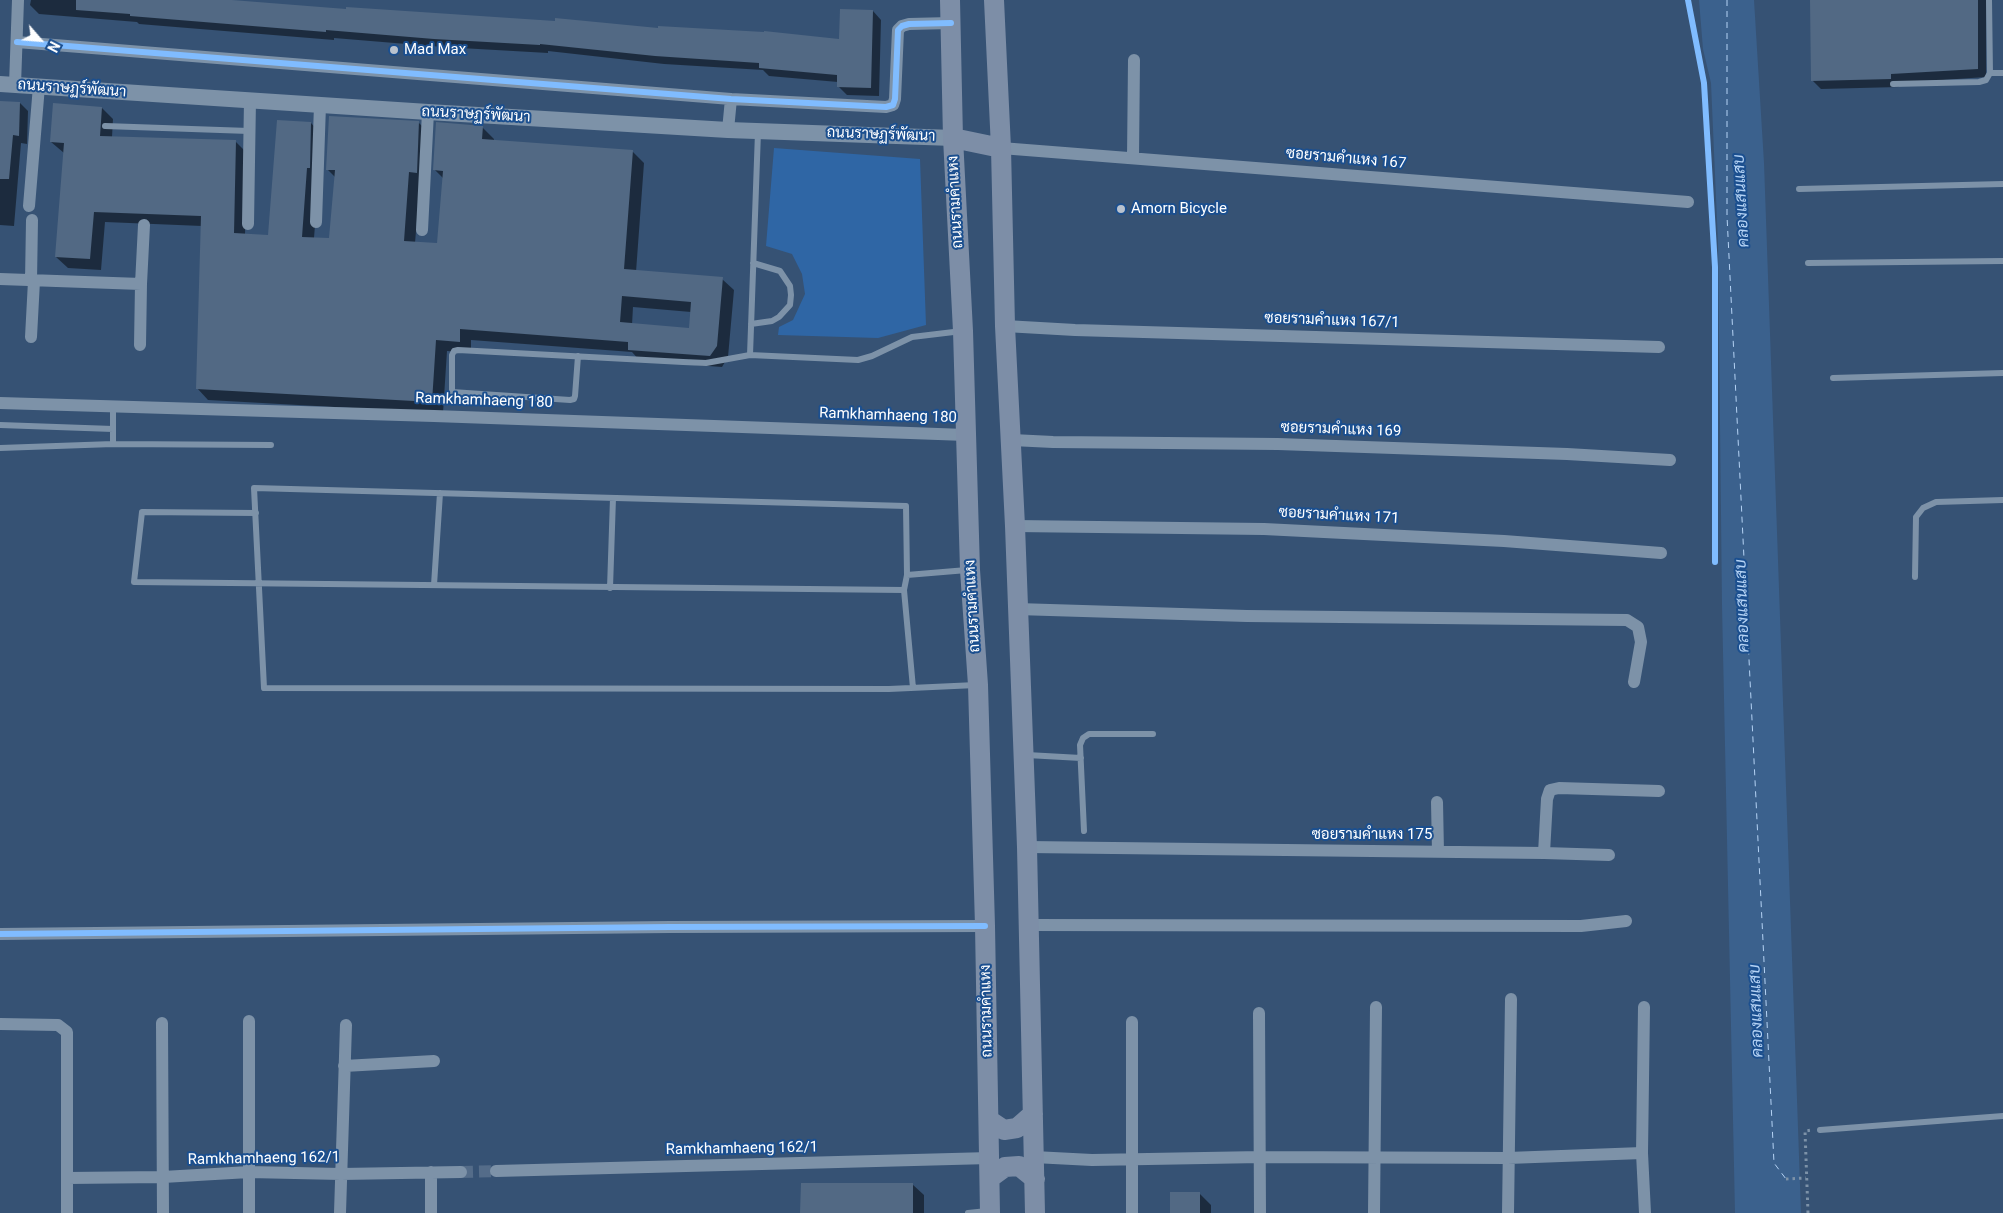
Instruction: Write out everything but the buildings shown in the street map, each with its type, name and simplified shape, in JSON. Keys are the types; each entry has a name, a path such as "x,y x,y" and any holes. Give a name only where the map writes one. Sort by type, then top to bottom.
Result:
{"main road":[{"name":"ถนนรามคำแหง","path":"950,0 952,138 963,331 970,570 978,685 985,926 990,1212"},
{"path":"994,0 1001,148 1005,326 1012,440 1027,847 1035,1213"},
{"path":"952,138 1001,148"},
{"path":"989,1120 1004,1130 1018,1128 1033,1114"},
{"path":"990,1168 1019,1166 1035,1178"}],"street":[{"path":"7,84 17,42 18,0"},
{"path":"17,42 730,99 886,107 893,104 895,99 898,30 902,26 909,24 951,23"},
{"path":"1133,158 1134,60"},
{"name":"ถนนราษฏร์พัฒนา","path":"7,84 728,130 952,138"},
{"path":"30,206 39,86"},
{"path":"728,130 730,99"},
{"path":"248,224 250,100"},
{"path":"316,222 320,105"},
{"path":"422,230 428,112"},
{"name":"ซอยรามคำแหง 167","path":"1001,148 1688,202"},
{"path":"31,337 32,220"},
{"path":"140,345 144,225"},
{"path":"0,279 141,284"},
{"name":"ซอยรามคำแหง 167/1","path":"1005,326 1659,347"},
{"name":"Ramkhamhaeng 180","path":"0,403 966,435"},
{"name":"ซอยรามคำแหง 169","path":"1012,440 1278,444 1567,454 1670,460"},
{"name":"ซอยรามคำแหง 171","path":"1015,526 1264,529 1504,541 1661,553"},
{"path":"1017,609 1247,616 1626,620 1638,626 1641,642 1634,682"},
{"path":"1544,853 1547,799 1550,790 1559,788 1659,791"},
{"path":"1437,802 1438,852"},
{"name":"ซอยรามคำแหง 175","path":"1027,847 1609,855"},
{"path":"1029,925 1581,926 1626,921"},
{"path":"0,934 670,927 985,926"},
{"path":"1508,1213 1511,999"},
{"path":"1374,1213 1376,1007"},
{"path":"1644,1007 1642,1153 1644,1213"},
{"path":"1259,1013 1260,1213"},
{"path":"249,1021 249,1213"},
{"path":"1132,1022 1132,1213"},
{"path":"162,1023 164,1213"},
{"path":"0,1024 58,1025 67,1032 67,1213"},
{"path":"340,1213 346,1025"},
{"path":"344,1066 434,1060"},
{"path":"1034,1157 1092,1160 1260,1157 1508,1158 1642,1153"},
{"name":"Ramkhamhaeng 162/1","path":"496,1171 990,1168"},
{"name":"Ramkhamhaeng 162/1","path":"67,1178 163,1177 248,1172 341,1174 461,1172"},
{"path":"430,1213 431,1172"}],"lane":[{"path":"1893,84 1979,82 1986,80 1990,74 1989,0"},
{"path":"1990,74 2003,73"},
{"path":"105,126 249,131"},
{"path":"750,356 758,131"},
{"path":"1799,189 2003,184"},
{"path":"1808,263 2003,261"},
{"path":"751,324 772,321 779,317 790,305 791,295 786,277 780,271 753,263"},
{"path":"578,356 574,399 452,392 452,355 454,351 458,350 578,356 706,363 750,356 858,360 872,356 912,337 963,331"},
{"path":"1833,378 2003,373"},
{"path":"112,406 113,444"},
{"path":"0,425 113,429"},
{"path":"0,448 113,444 271,445"},
{"path":"913,688 904,590 906,575 906,506 254,488 264,688 913,688 978,685"},
{"path":"434,585 440,493"},
{"path":"610,588 613,498"},
{"path":"1915,577 1916,517 1923,508 1936,502 2003,500"},
{"path":"256,513 142,512 134,582 904,590"},
{"path":"906,575 970,570"},
{"path":"1084,831 1080,745 1083,738 1089,734 1154,734"},
{"path":"1023,755 1081,758"},
{"path":"1820,1130 2003,1116"},
{"path":"968,1213 990,1212"}],"path":[{"path":"1808,1213 1805,1131 1820,1130"},
{"path":"1786,1180 1806,1178"}],"shaded area":[{"path":"774,148 920,159 926,325 878,338 778,335 779,327 793,320 805,294 802,274 792,254 766,246"}],"water":[{"name":"คลองแสนแสบ","path":"1699,0 1754,0 1764,163 1801,1213 1735,1213 1722,605 1718,243 1711,83 1703,49"}],"ferry route":[{"path":"1727,0 1727,216 1774,1163 1786,1179"}],"tunnel":[{"path":"461,1172 496,1171"}],"cycle path":[{"path":"1688,0 1704,83 1715,267 1715,562"},
{"path":"17,42 731,99 886,107 893,105 895,99 898,30 902,26 909,24 951,23"},
{"path":"0,934 670,927 985,926"}],"place":[{"name":"Mad Max","path":"394,50"},
{"name":"Amorn Bicycle","path":"1121,209"}]}
